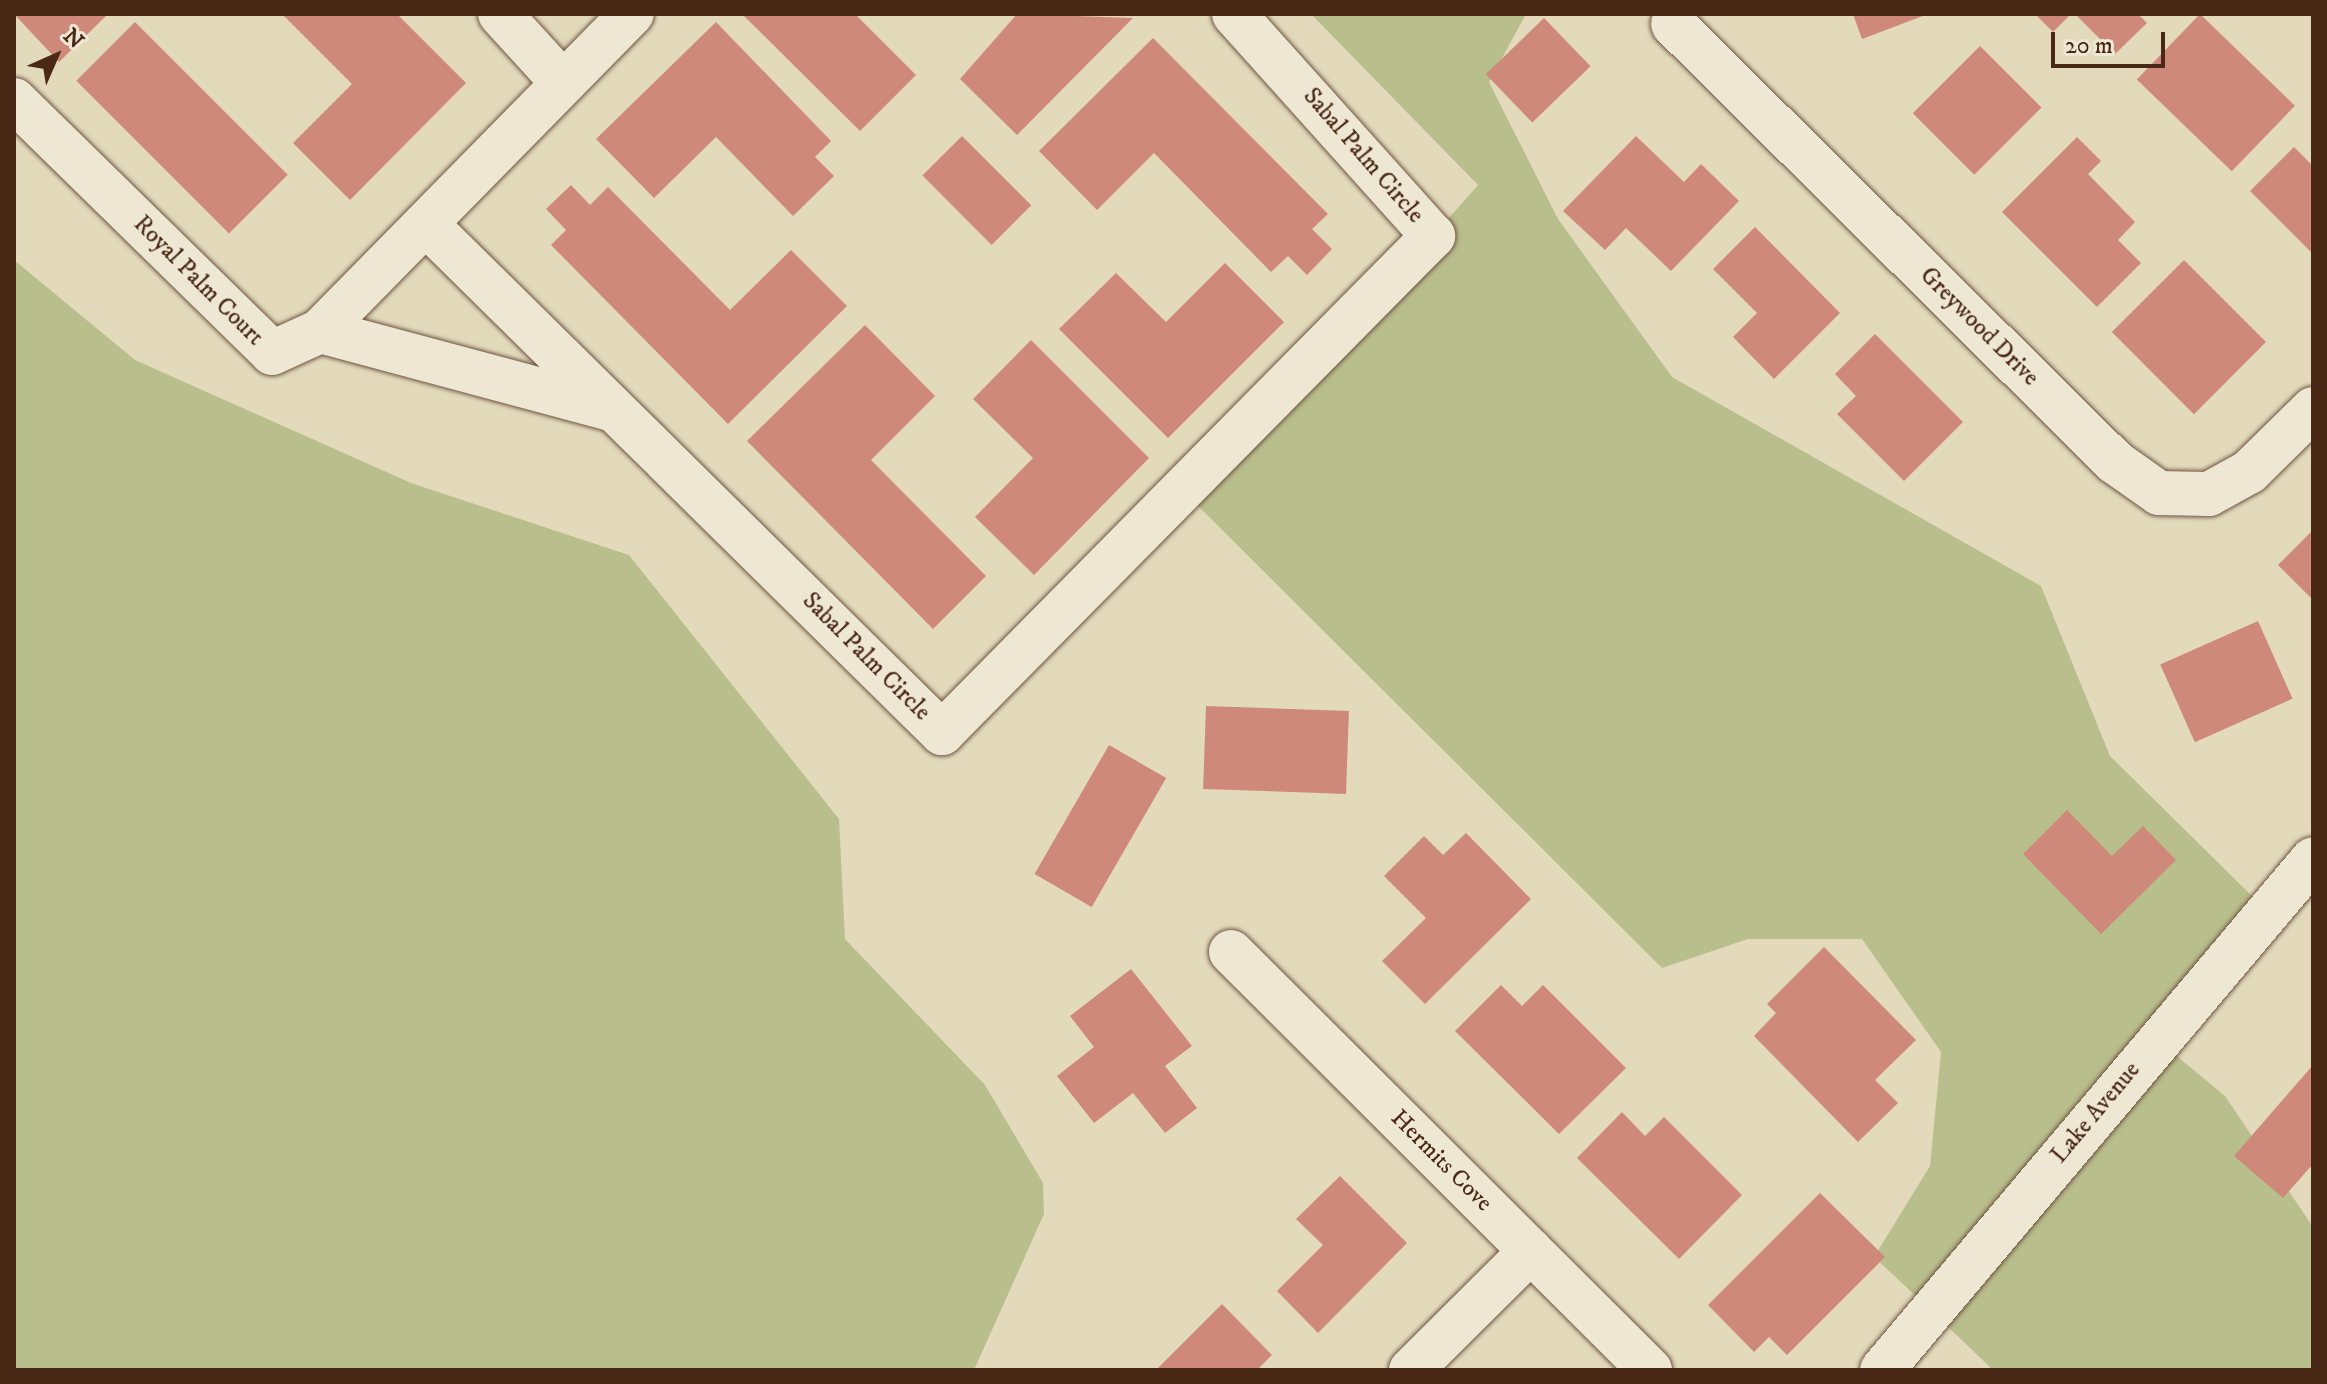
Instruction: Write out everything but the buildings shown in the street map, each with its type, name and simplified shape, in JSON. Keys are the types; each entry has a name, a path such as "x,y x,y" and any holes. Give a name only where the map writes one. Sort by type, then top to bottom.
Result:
{"street":[{"path":"500,14 563,83"},
{"path":"426,224 632,14"},
{"name":"Sabal Palm Circle","path":"426,224 942,733 1433,236 1234,14"},
{"name":"Greywood Drive","path":"1673,24 2115,462 2159,493 2209,494 2236,479 2313,409"},
{"name":"Royal Palm Court","path":"14,100 272,353 320,331 426,224"},
{"path":"320,331 614,410"},
{"name":"Lake Avenue","path":"1882,1370 2313,859"},
{"name":"Hermits Cove","path":"1231,952 1650,1370"},
{"path":"1411,1370 1531,1251"}],"green space":[{"path":"1311,14 1526,14 1489,82 1558,219 1672,377 2041,586 2110,756 2252,896 1918,1298 1874,1257 1930,1166 1941,1052 1862,939 1748,939 1662,968 1196,504 1478,185"},
{"path":"14,260 135,360 411,483 629,555 839,819 845,939 985,1085 1043,1183 1044,1214 974,1370 14,1370"},
{"path":"2172,1052 2225,1096 2313,1227 2313,1370 1993,1370 1946,1325"}]}
